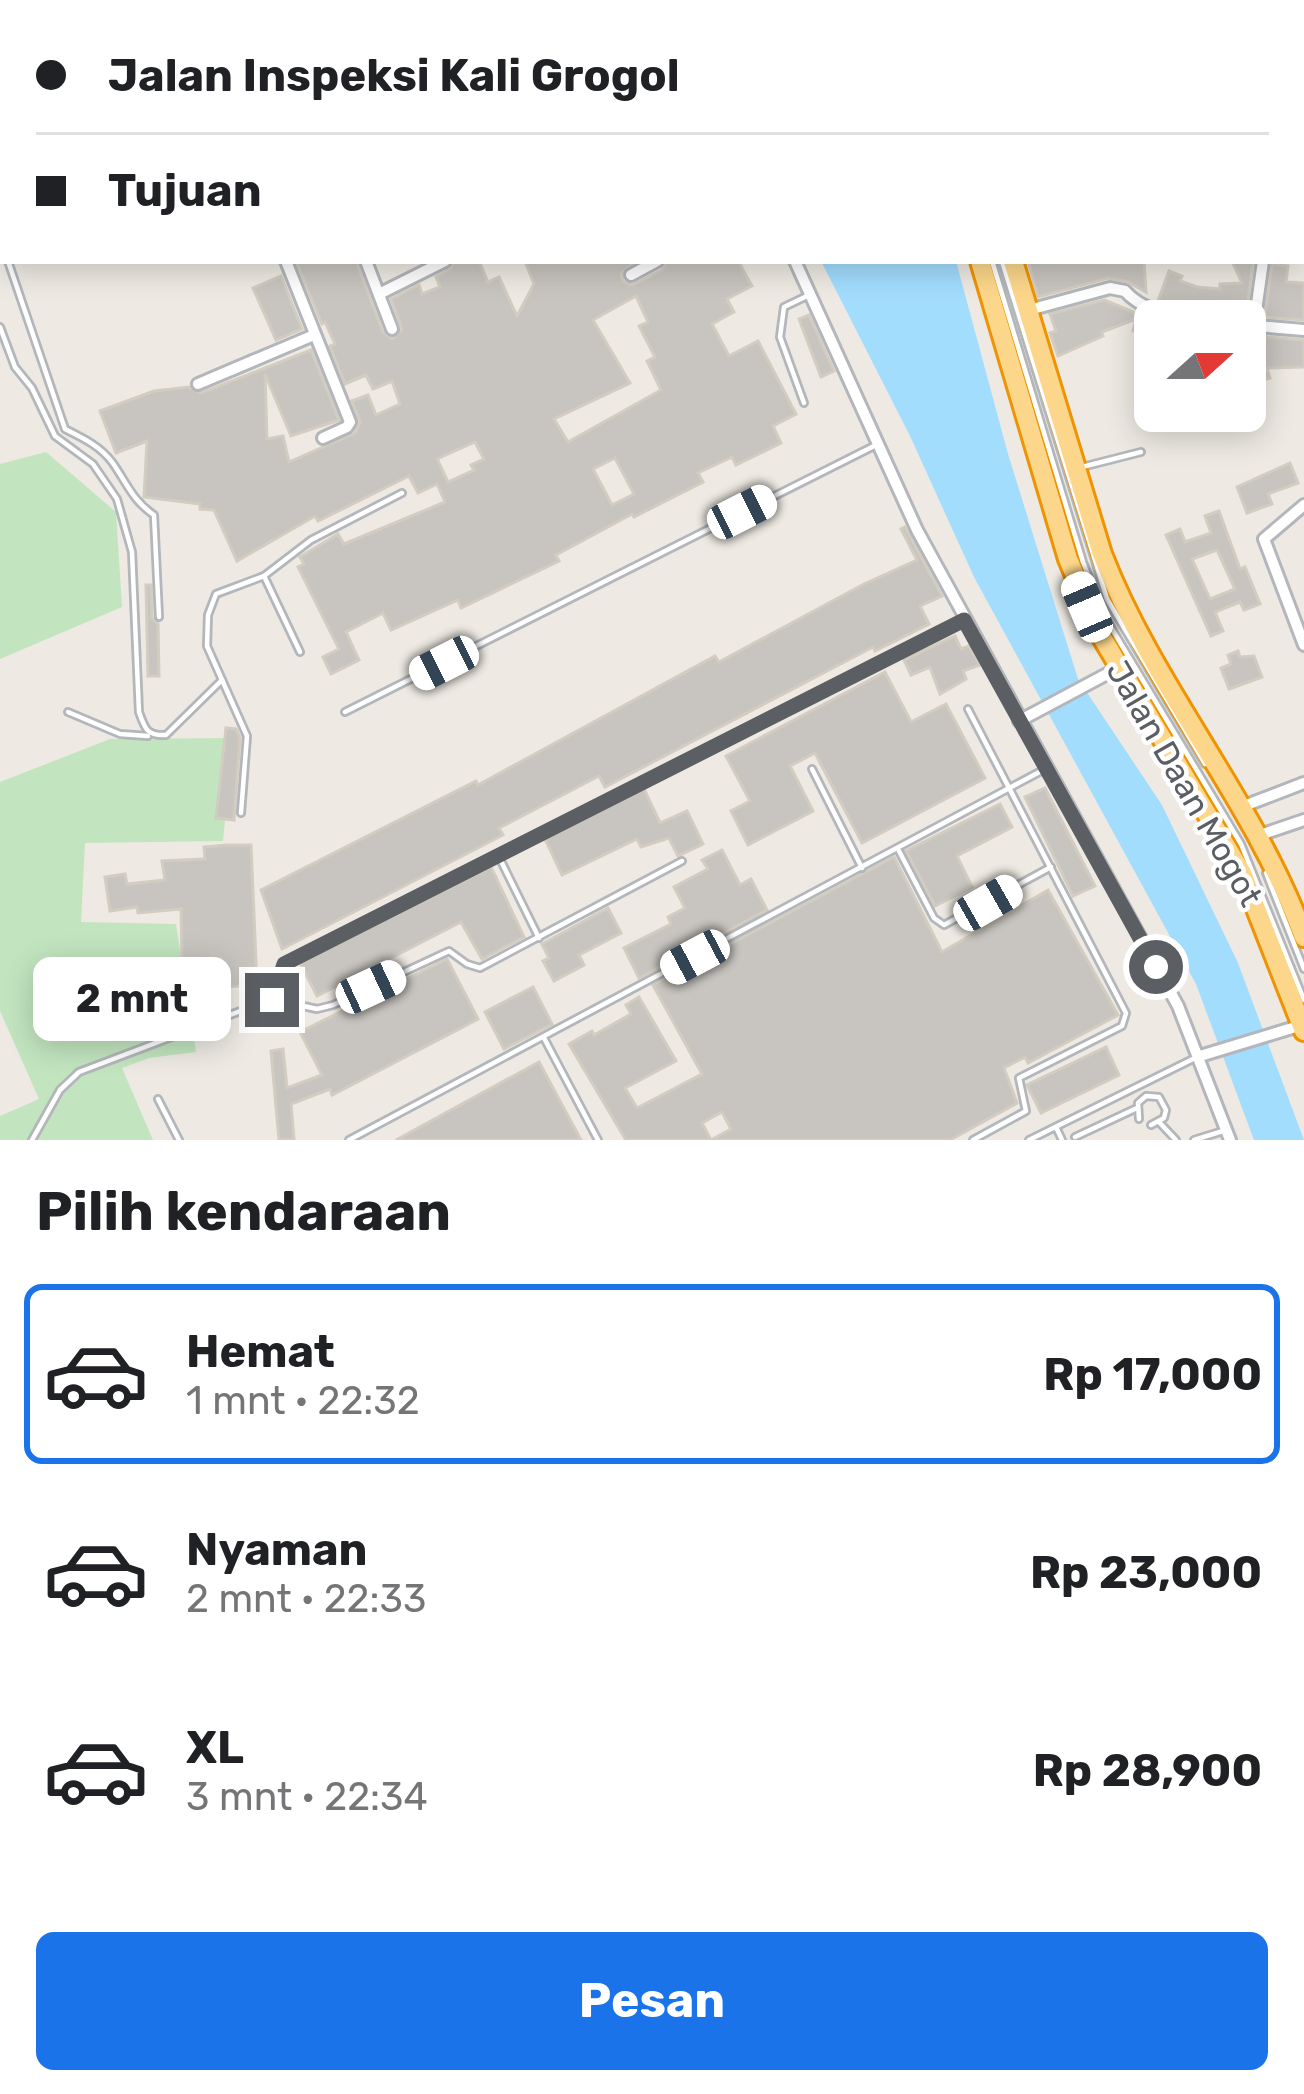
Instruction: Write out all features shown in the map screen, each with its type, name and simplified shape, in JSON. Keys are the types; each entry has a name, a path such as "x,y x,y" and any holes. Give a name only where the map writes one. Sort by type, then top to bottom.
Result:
{"highway":[{"name":"Jalan Daan Mogot","path":"981,264 1068,559 1087,607 1116,669 1242,872 1297,1029"},
{"name":"Jalan Daan Mogot","path":"1014,264 1118,597 1260,835 1304,938"}],"street":[{"path":"287,264 350,422 323,438"},
{"path":"367,264 392,329"},
{"path":"380,294 439,264"},
{"path":"631,274 651,264"},
{"path":"797,264 917,530 1204,1055 1228,1135"},
{"path":"1255,300 1262,264"},
{"path":"1029,310 1110,288 1125,291 1134,300"},
{"path":"1266,326 1304,330"},
{"path":"198,384 314,335"},
{"path":"1304,505 1264,538 1304,645"},
{"path":"1022,719 1116,669"},
{"path":"1244,806 1304,783"},
{"path":"1260,835 1304,820"},
{"path":"1204,1055 1297,1029"}],"lane":[{"path":"9,264 64,430 90,441 110,459 134,502 154,515 159,617"},
{"path":"993,264 1103,614 1241,844 1304,1000"},
{"path":"1003,264 1107,599 1256,850 1304,969"},
{"path":"804,403 783,348 780,324 784,307 812,294"},
{"path":"0,327 15,367 32,388 55,436 93,464 117,499 133,552 140,712 152,736"},
{"path":"345,712 880,443"},
{"path":"1076,468 1141,452"},
{"path":"241,813 247,736 207,646 208,615 216,595 263,576 310,540 402,493"},
{"path":"263,576 300,652"},
{"path":"272,1000 284,964 964,620"},
{"path":"68,712 120,734 166,735 222,680"},
{"path":"968,709 1123,1005 1126,1021 1019,1078 1026,1111 973,1140"},
{"path":"812,770 862,868"},
{"path":"349,1140 1045,770"},
{"path":"897,849 934,918 944,925 1051,867"},
{"path":"498,855 539,938"},
{"path":"32,1140 60,1090 79,1072 272,1000 317,1010 449,951 480,968 682,861"},
{"path":"544,1038 598,1140"},
{"path":"1029,1140 1204,1055"},
{"path":"1075,1137 1136,1108 1146,1096 1160,1097 1166,1110 1151,1125"},
{"path":"158,1099 179,1140"},
{"path":"1136,1108 1139,1119"},
{"path":"1159,1122 1176,1140"},
{"path":"1056,1127 1062,1140"},
{"path":"1194,1140 1228,1135"}],"green space":[{"path":"46,452 116,512 122,607 0,659 0,464"},
{"path":"233,738 223,841 85,843 81,922 176,924 196,1052 149,1058 122,1068 153,1140 0,1140 0,1116 39,1099 0,1011 0,782 110,739"}],"water":[{"path":"823,264 957,264 1008,454 1078,679 1162,805 1238,963 1304,1140 1254,1140 1196,984 974,577 910,436"}],"building":[{"path":"297,264 357,264 383,332 392,339 402,329 391,299 419,285 422,294 440,287 436,277 453,264 480,264 488,282 499,277 517,316 534,284 526,264 633,264 621,274 632,285 665,264 740,264 752,286 727,299 734,312 712,324 729,356 758,341 796,414 773,426 781,443 736,465 732,457 698,473 703,482 556,555 559,561 461,608 458,600 391,630 383,613 346,632 359,660 331,674 323,657 339,649 298,567 304,564 300,557 338,534 344,544 445,502 437,484 418,493 409,476 318,521 315,516 237,561 214,510 144,497 147,441 116,453 100,411 154,391 189,387 201,393 311,350 339,420 291,436 265,374 267,439 283,436 289,462 355,433 360,422 352,401 368,395 376,415 400,404 392,381 373,389 366,375 345,384 325,322 322,324","holes":["636,296 648,322 639,326 655,357 647,361 661,390 568,442 554,419 630,383 593,320","475,442 484,459 471,465 474,470 448,482 437,459","615,458 634,494 612,505 593,469"]},
{"path":"1029,264 1144,264 1146,292 1108,278 1038,297"},
{"path":"1233,264 1253,264 1248,300 1158,300 1169,271 1197,287 1220,289 1220,284 1242,283"},
{"path":"1272,264 1288,266 1286,282 1304,283 1304,320 1266,317"},
{"path":"281,276 302,329 276,340 253,288"},
{"path":"1104,300 1134,312 1134,320 1058,356 1050,314"},
{"path":"809,315 834,371 821,377 799,319"},
{"path":"1266,337 1304,340 1304,367 1267,368 1270,378 1266,379"},
{"path":"1290,463 1298,483 1268,494 1272,504 1247,513 1237,487"},
{"path":"1219,511 1240,569 1245,567 1260,604 1244,610 1240,602 1215,612 1223,631 1211,636 1166,535 1180,529 1185,542 1211,533 1205,516","holes":["1217,550 1235,589 1210,599 1192,559"]},
{"path":"905,527 942,596 920,606 929,624 875,651 873,647 605,787 599,776 499,828 503,835 282,949 261,890 476,781 478,785 715,656 719,662 917,560 901,529"},
{"path":"146,585 151,585 152,618 158,624 159,676 148,676"},
{"path":"955,636 961,649 969,646 980,665 963,671 966,679 940,694 930,667 911,675 904,660"},
{"path":"1238,651 1240,657 1254,656 1262,677 1229,689 1221,668 1231,664 1228,655"},
{"path":"885,672 911,722 946,704 985,778 862,843 815,753 790,766 813,811 748,845 731,811 750,801 726,756"},
{"path":"226,728 236,729 240,737 234,820 216,818"},
{"path":"1045,788 1095,886 1073,896 1025,797"},
{"path":"644,789 660,823 687,811 703,844 678,856 669,838 641,847 637,839 562,875 545,839"},
{"path":"1000,804 1012,827 957,856 972,887 935,906 906,851"},
{"path":"251,845 257,985 222,987 221,959 182,960 181,909 110,911 105,877 125,874 127,884 165,880 162,861 205,859 204,847"},
{"path":"722,850 740,885 751,879 767,910 639,978 624,948 671,924 668,917 685,908 674,887 708,869 702,860"},
{"path":"894,857 942,952 1048,890 1118,1015 1028,1063 1025,1057 1004,1068 1017,1103 950,1140 626,1140 569,1044 631,1014 626,1005 639,997 676,1061 625,1088 637,1108 702,1074 653,985","holes":["722,1112 731,1129 711,1140 702,1123"]},
{"path":"491,867 524,937 482,959 461,922 317,996 300,963"},
{"path":"608,908 621,933 579,955 584,965 554,981 543,961 549,958 542,944"},
{"path":"447,959 478,1019 332,1095 330,1089 291,1104 294,1139 279,1140 271,1051 283,1049 287,1088 322,1075 300,1032"},
{"path":"533,987 552,1024 504,1049 485,1012"},
{"path":"1106,1047 1119,1075 1041,1113 1027,1085"},
{"path":"539,1062 581,1140 396,1140"}],"route":[{"path":"272,1000 284,964 964,620 1156,967"}]}
